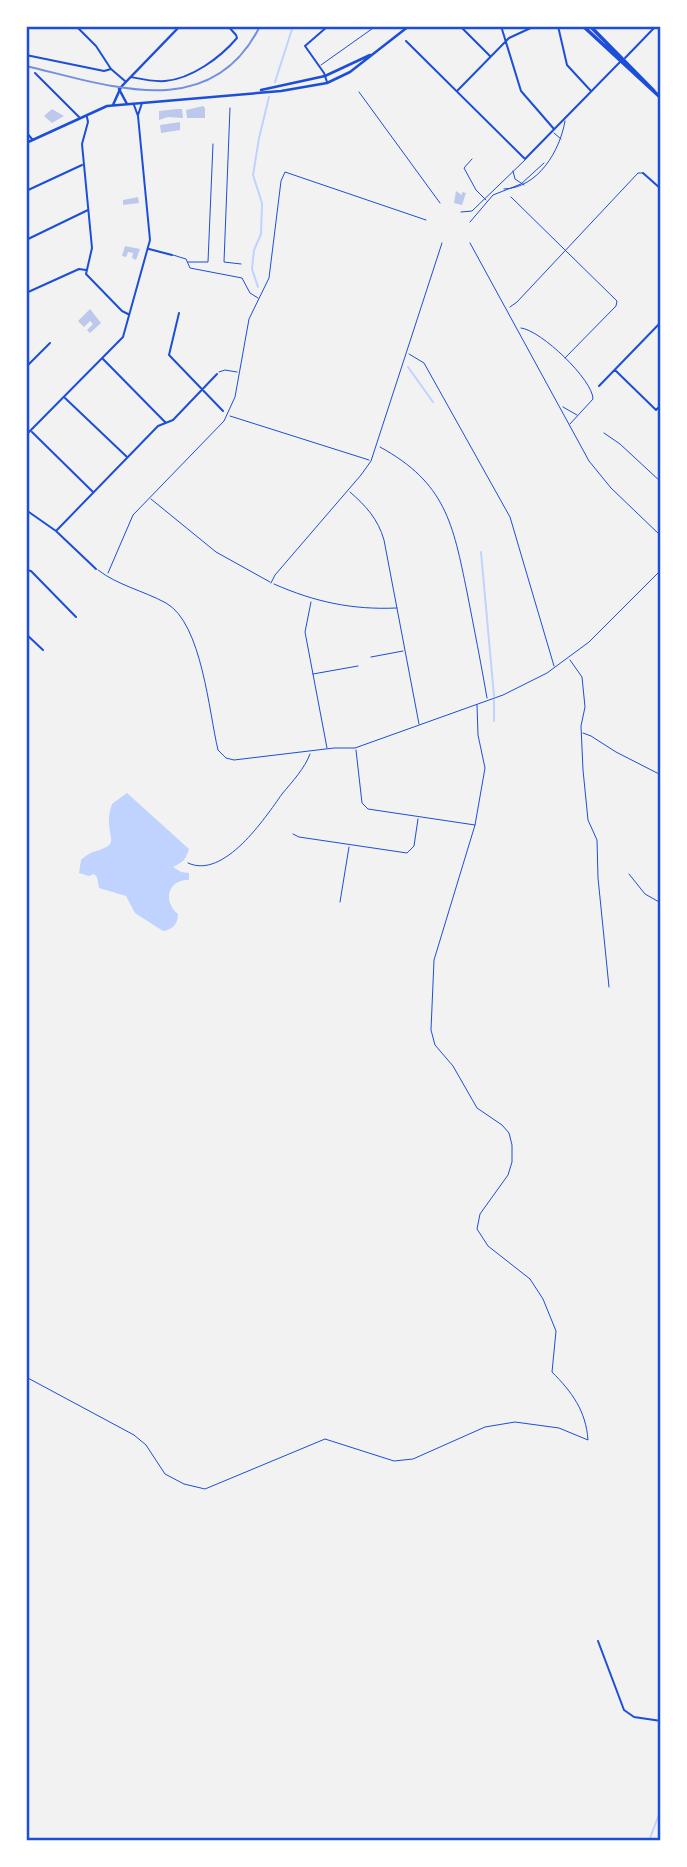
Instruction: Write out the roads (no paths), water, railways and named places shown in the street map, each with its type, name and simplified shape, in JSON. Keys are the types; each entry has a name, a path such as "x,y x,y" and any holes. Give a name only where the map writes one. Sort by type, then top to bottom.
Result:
{"highway":[{"path":"583,26 658,94"},
{"path":"590,26 622,60"}],"main road":[{"path":"113,105 119,89 179,26"},
{"path":"26,143 86,114 113,105 297,89 327,83 350,72 409,26"},
{"path":"258,92 325,76 372,54"},
{"path":"119,89 127,104"}],"street":[{"path":"130,77 167,81 200,69 226,50 237,38 228,26"},
{"path":"327,26 305,46 320,66 327,83"},
{"path":"460,26 491,57"},
{"path":"501,26 521,91 555,129"},
{"path":"458,91 507,40 535,26"},
{"path":"558,26 567,65 592,92"},
{"path":"406,41 525,159 656,26"},
{"path":"77,27 96,46 111,69 126,81"},
{"path":"26,55 104,71 111,69"},
{"path":"34,73 80,118"},
{"path":"138,116 142,103"},
{"path":"26,435 123,337 150,240 138,116 133,104"},
{"path":"86,114 88,122 82,144 92,248 87,276 124,313 129,314"},
{"path":"26,132 33,140"},
{"path":"26,191 84,164"},
{"path":"643,173 661,188"},
{"path":"26,240 88,210"},
{"path":"148,248 172,255"},
{"path":"26,293 79,269 86,270"},
{"path":"179,313 169,355 223,411"},
{"path":"172,315 178,317"},
{"path":"599,386 661,322"},
{"path":"26,367 50,343"},
{"path":"102,359 166,423"},
{"path":"614,369 661,414"},
{"path":"56,531 158,426 173,420 217,374"},
{"path":"65,397 127,458"},
{"path":"656,410 661,405"},
{"path":"31,431 93,493"},
{"path":"26,510 56,531 96,569"},
{"path":"26,570 31,571 76,617"},
{"path":"26,634 43,650"},
{"path":"598,1641 624,1710 634,1717 661,1721"}],"lane":[{"path":"320,66 376,26"},
{"path":"359,92 440,203"},
{"path":"230,108 224,262 241,264"},
{"path":"505,190 524,185 554,153 562,140 565,119"},
{"path":"551,133 562,140"},
{"path":"188,262 208,262 213,144"},
{"path":"472,159 464,167 476,190 488,201"},
{"path":"461,212 472,211 525,159"},
{"path":"470,222 488,201 521,184 546,162"},
{"path":"514,169 514,178 524,185"},
{"path":"107,575 133,515 228,415 235,397 249,318 260,299 271,268 272,239 281,181 285,172 426,220"},
{"path":"508,308 517,302 638,173 643,173"},
{"path":"511,197 617,301 565,358"},
{"path":"271,583 371,460 378,446 442,243"},
{"path":"470,243 599,475 661,536"},
{"path":"172,255 186,259 190,268 242,278 250,293 260,299"},
{"path":"519,328 525,327 539,334 565,358 593,396 593,400 569,425"},
{"path":"407,354 424,363 503,502 555,668"},
{"path":"217,374 222,370 240,372"},
{"path":"561,407 566,407 578,416"},
{"path":"228,415 371,460"},
{"path":"604,433 626,449 661,482"},
{"path":"378,446 416,471 449,516 458,544 488,701"},
{"path":"348,491 369,509 381,528 420,726"},
{"path":"149,498 216,552 271,583 312,600 355,608 397,608"},
{"path":"96,569 112,580 167,604 181,618 200,659 216,741 221,754 234,760 355,748 520,688 555,668 599,633 661,570"},
{"path":"312,600 305,632 327,749"},
{"path":"371,657 405,650"},
{"path":"569,658 582,677 585,707 581,733 588,820 597,840 609,987"},
{"path":"313,674 358,666"},
{"path":"26,1377 134,1435 146,1445 165,1474 184,1484 205,1489 325,1439 394,1461 413,1459 485,1427 515,1422 559,1429 588,1440 587,1424 573,1394 552,1372 556,1331 543,1299 530,1279 488,1246 477,1229 480,1214 509,1175 512,1162 509,1133 496,1120 477,1108 453,1066 432,1039 434,960 475,825 485,768 478,735 477,705"},
{"path":"581,733 661,775"},
{"path":"355,748 365,807 475,825"},
{"path":"188,863 194,866 209,863 230,855 239,848 253,835 310,757 310,752"},
{"path":"293,834 407,853 414,846 418,817"},
{"path":"340,902 349,845"},
{"path":"629,874 645,894 661,903"}],"water":[{"path":"127,793 189,849 184,860 173,867 189,873 189,880 176,883 170,892 170,903 178,918 172,928 163,931 135,913 126,896 99,888 94,874 89,876 79,873 81,860 110,843 109,818 112,804"}],"waterway":[{"path":"275,82 293,26"},
{"path":"258,287 252,269 254,250 261,234 262,203 253,175 269,97"},
{"path":"408,367 433,402"},
{"path":"481,552 494,696"},
{"path":"494,700 494,721"},
{"path":"649,1841 661,1809"}],"railway":[{"path":"26,66 123,88 155,90 186,87 214,77 239,57 260,26"}]}
